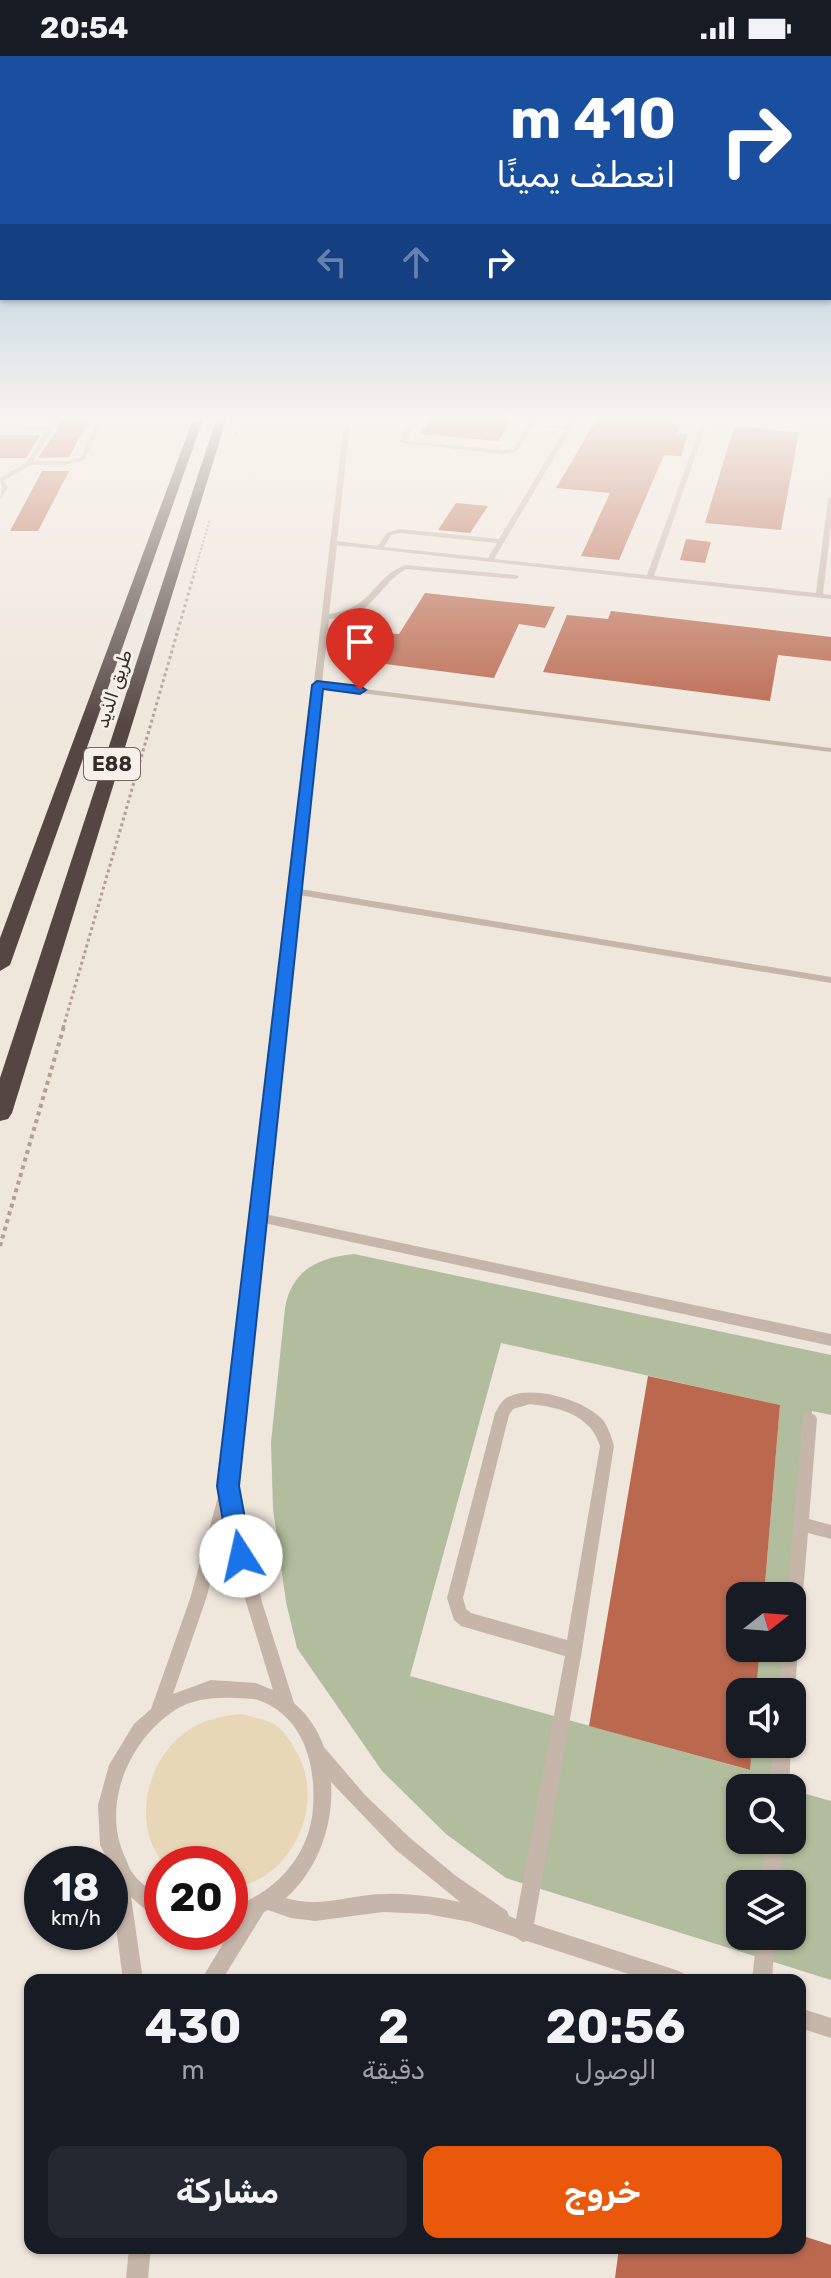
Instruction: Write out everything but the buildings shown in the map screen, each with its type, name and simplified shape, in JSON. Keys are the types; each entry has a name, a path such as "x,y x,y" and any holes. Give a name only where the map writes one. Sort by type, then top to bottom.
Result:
{"highway":[{"name":"طريق الذيد","path":"0,965 162,518"},
{"name":"طريق الذيد","path":"0,1113 190,518"}],"lane":[{"path":"159,1710 190,1630 228,1486 336,518"},
{"path":"490,560 515,518"},
{"path":"650,577 671,518"},
{"path":"819,596 829,518"},
{"path":"380,548 389,534 399,531 501,541"},
{"path":"333,543 831,597"},
{"path":"325,617 346,615 362,608 395,572 405,567 516,577"},
{"path":"360,690 367,629"},
{"path":"317,685 831,750"},
{"path":"294,891 831,980"},
{"path":"258,1217 831,1340"},
{"path":"523,1933 574,1650 607,1446 595,1421 583,1412 530,1398 515,1398 504,1406 502,1413 456,1590 456,1607 467,1620 574,1650"},
{"path":"796,1582 810,1419"},
{"path":"228,1486 256,1615 288,1709"},
{"path":"801,1524 831,1532"},
{"path":"110,1846 107,1835 110,1788 116,1765 134,1734 159,1710 191,1692 226,1687 259,1692 288,1709 306,1728 318,1753 357,1802 403,1848 455,1890 523,1933"},
{"path":"215,1974 262,1905 299,1870 319,1832 325,1791 318,1753"},
{"path":"128,1883 144,1902"},
{"path":"248,1910 262,1905 315,1912 383,1903 427,1905 470,1913 523,1933 656,1974"},
{"path":"128,1945 132,1974"},
{"path":"763,1974 765,1950"},
{"path":"806,2020 831,2028"},
{"path":"137,2278 139,2254"}],"path":[{"path":"0,1246 210,518"}],"green space":[{"path":"354,1254 831,1355 831,1415 812,1411 801,1582 765,1582 780,1405 501,1343 410,1676 749,1770 750,1758 790,1758 790,1774 726,1774 726,1854 806,1854 806,1794 831,1801 831,1980 735,1950 806,1950 806,1870 726,1870 726,1947 506,1878 446,1834 382,1771 297,1648 286,1602 273,1509 271,1442 285,1308 288,1295 300,1275 329,1259"},
{"path":"759,1662 796,1662 795,1678 757,1678"}],"sand":[{"path":"242,1714 272,1723 286,1735 305,1771 308,1793 298,1836 287,1855 271,1871 248,1883 248,1846 153,1846 148,1832 147,1796 160,1761 183,1734 196,1725"}],"route":[{"path":"241,1556 228,1486 317,685 360,690"}]}
